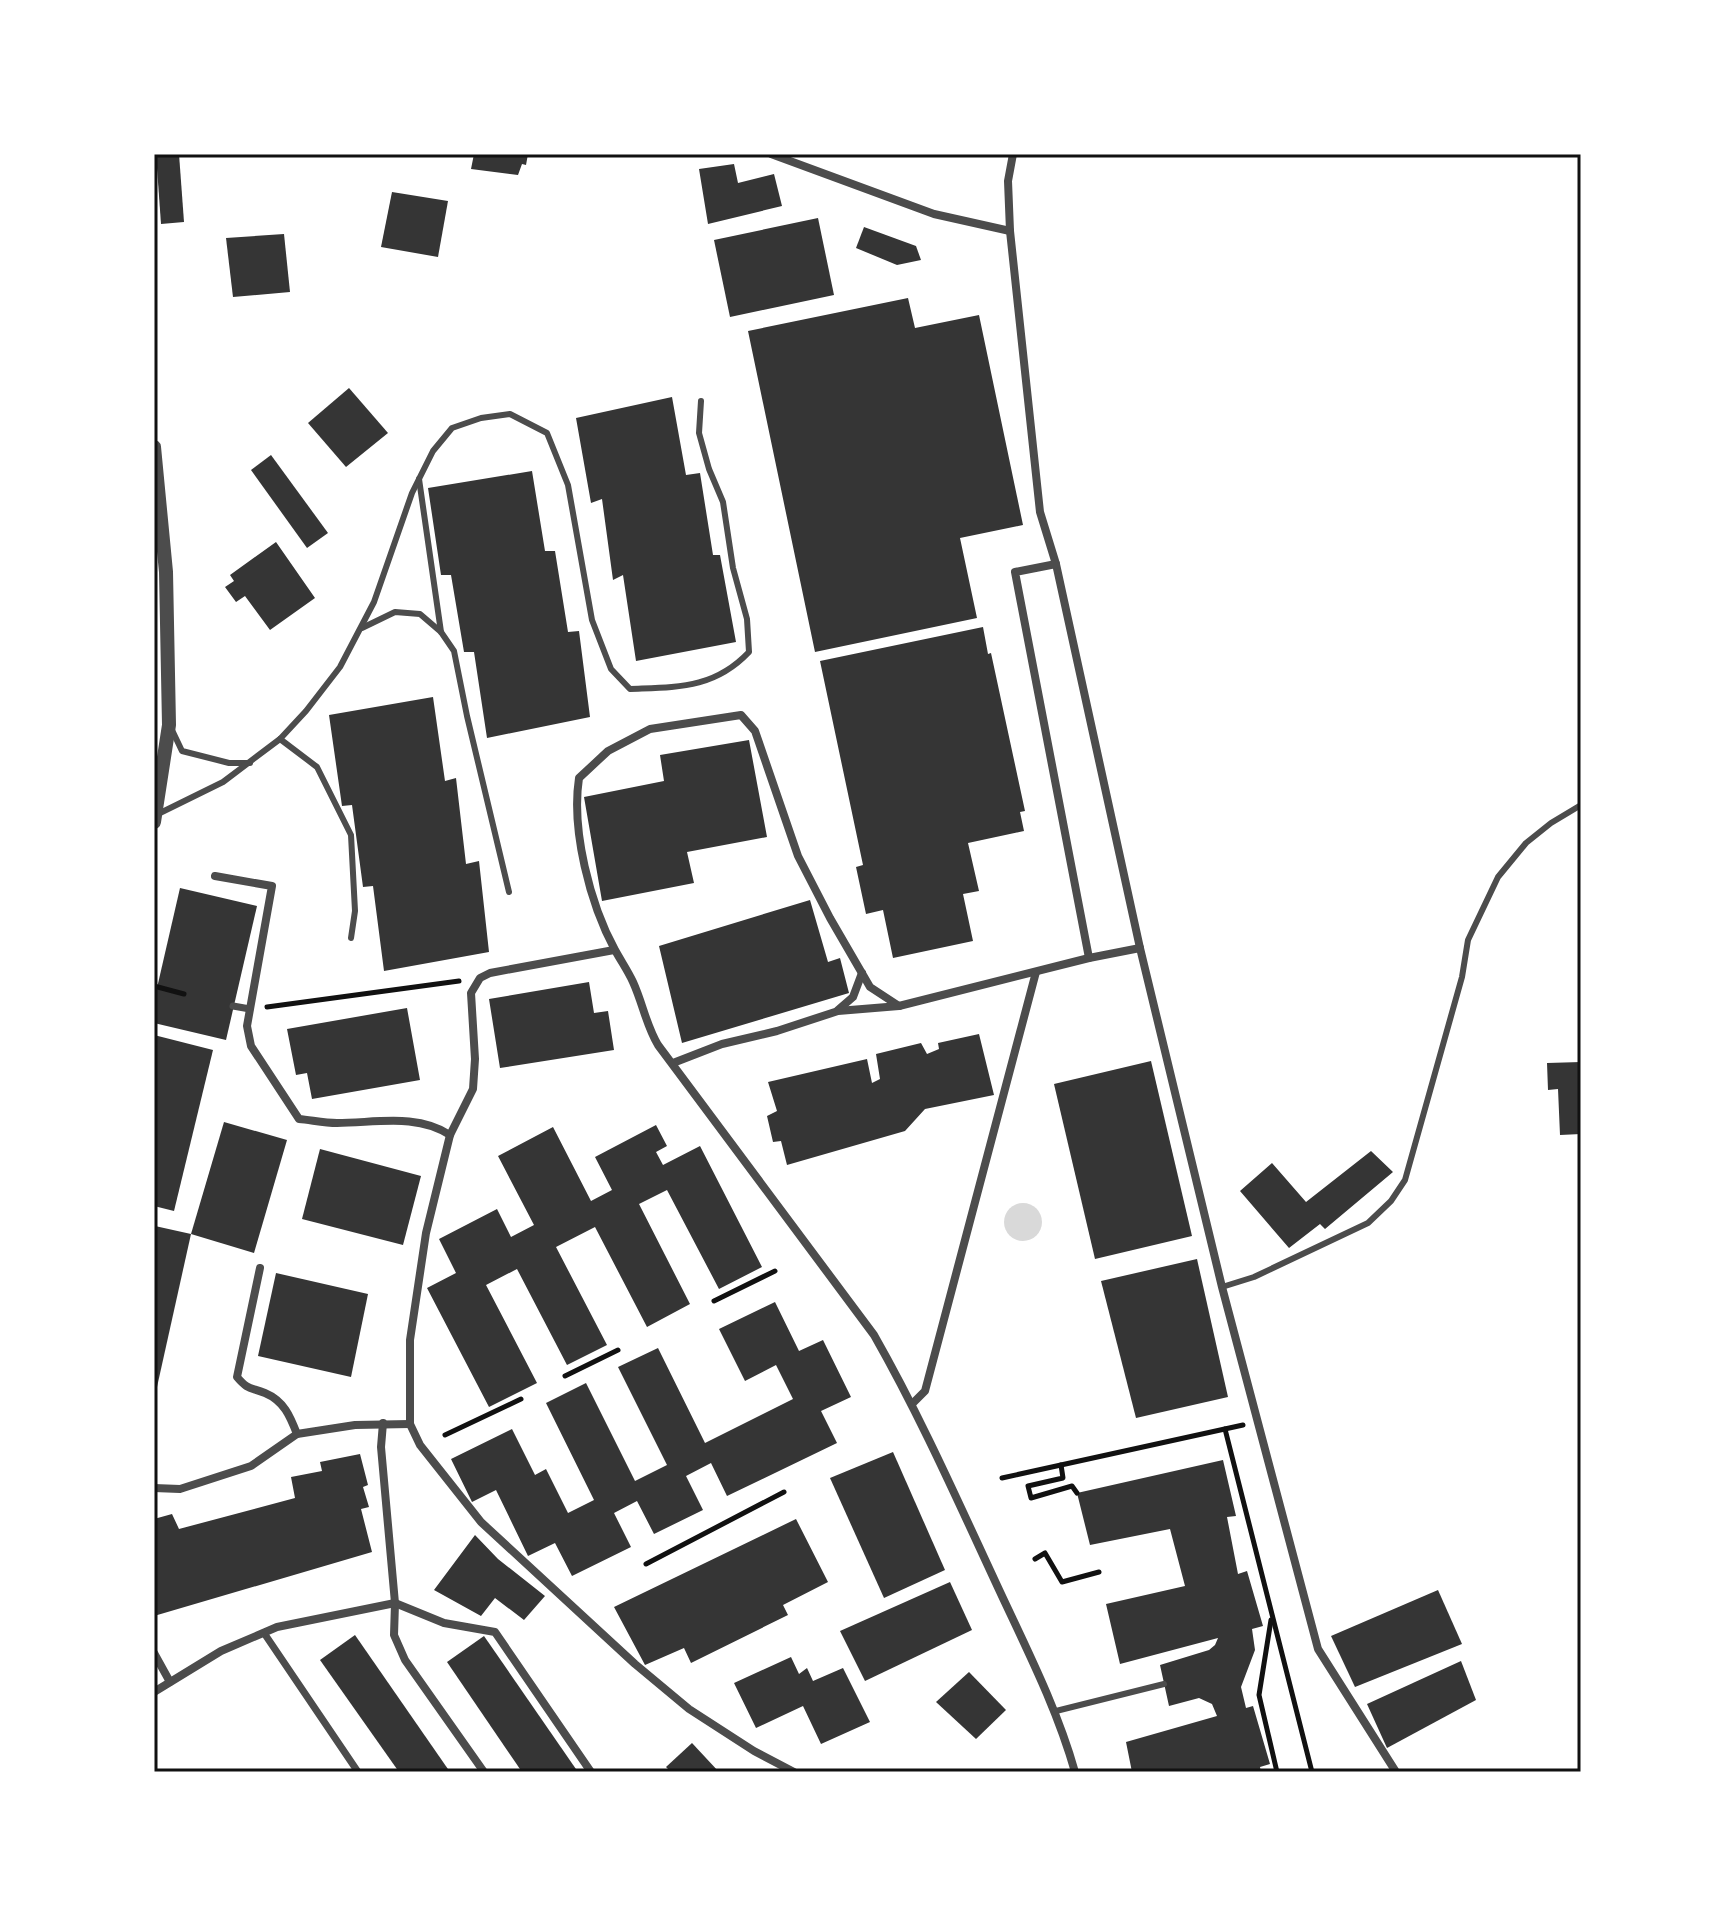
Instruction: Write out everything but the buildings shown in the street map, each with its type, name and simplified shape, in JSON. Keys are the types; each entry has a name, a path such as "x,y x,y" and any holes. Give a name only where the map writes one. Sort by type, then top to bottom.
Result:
{"street":[{"path":"771,154 934,214 1010,231"},
{"path":"1013,154 1008,181 1010,231 1040,512 1056,564 1140,948 1222,1287 1318,1649 1396,1772"},
{"path":"154,447 169,725 155,819"},
{"path":"1056,564 1015,572 1089,958"},
{"path":"899,1006 870,987 798,856 755,731 741,715 650,729 608,751 579,778 575,804 587,876 614,950 632,979 650,1032 874,1335 912,1404 1056,1711 1075,1772"},
{"path":"215,876 272,886 247,1026 251,1046 299,1119 333,1123 417,1122 439,1127 450,1135"},
{"path":"673,1063 722,1044 777,1031 838,1011 899,1006 1140,948"},
{"path":"614,950 490,973 480,978 471,993 475,1059 473,1089 450,1135 426,1233 410,1340 410,1424 420,1445 487,1529 676,1700 785,1770 794,1772"},
{"path":"912,1404 925,1391 1036,972"},
{"path":"838,1011 853,997 862,973"},
{"path":"233,1006 250,1009"},
{"path":"260,1268 237,1377 246,1387 281,1402 289,1412 297,1434"},
{"path":"154,1488 180,1489 251,1466 297,1434 383,1423 410,1424"},
{"path":"383,1423 381,1447 395,1603 394,1635 405,1660 484,1772"},
{"path":"154,1692 221,1651 277,1627 395,1603 444,1623 495,1632 591,1772"},
{"path":"264,1633 358,1772"},
{"path":"154,1653 170,1682"}],"lane":[{"path":"155,819 223,782 250,763 280,739 306,711 340,667 374,602 419,479 433,451 452,428 481,418 510,414 547,433 568,485 592,620 611,669 630,689 697,685 734,668 749,652 747,619 733,568 723,502 699,433 701,401"},
{"path":"419,479 441,632"},
{"path":"360,629 395,612 420,614 441,632 454,651 509,892"},
{"path":"169,725 182,751 229,763 250,763"},
{"path":"280,739 317,767 351,835 355,911 351,938"},
{"path":"1222,1287 1254,1277 1332,1242 1368,1223 1391,1201 1405,1180 1462,977 1468,940 1498,877 1526,843 1581,805"},
{"path":"1056,1711 1164,1684"}],"path":[{"path":"250,1009 480,978"},
{"path":"154,986 184,994"},
{"path":"714,1301 775,1271"},
{"path":"565,1376 618,1350"},
{"path":"445,1435 521,1399"},
{"path":"1002,1478 1258,1421"},
{"path":"1225,1429 1312,1772"},
{"path":"1061,1465 1063,1478 1028,1486 1031,1498 1072,1486 1077,1493"},
{"path":"646,1564 784,1492"},
{"path":"1035,1559 1045,1553 1062,1582 1099,1572"},
{"path":"1271,1619 1259,1695 1277,1772"}],"shaded area":[{"path":"1023,1203 1036,1209 1042,1222 1036,1235 1023,1241 1010,1235 1004,1222 1010,1209"}]}
